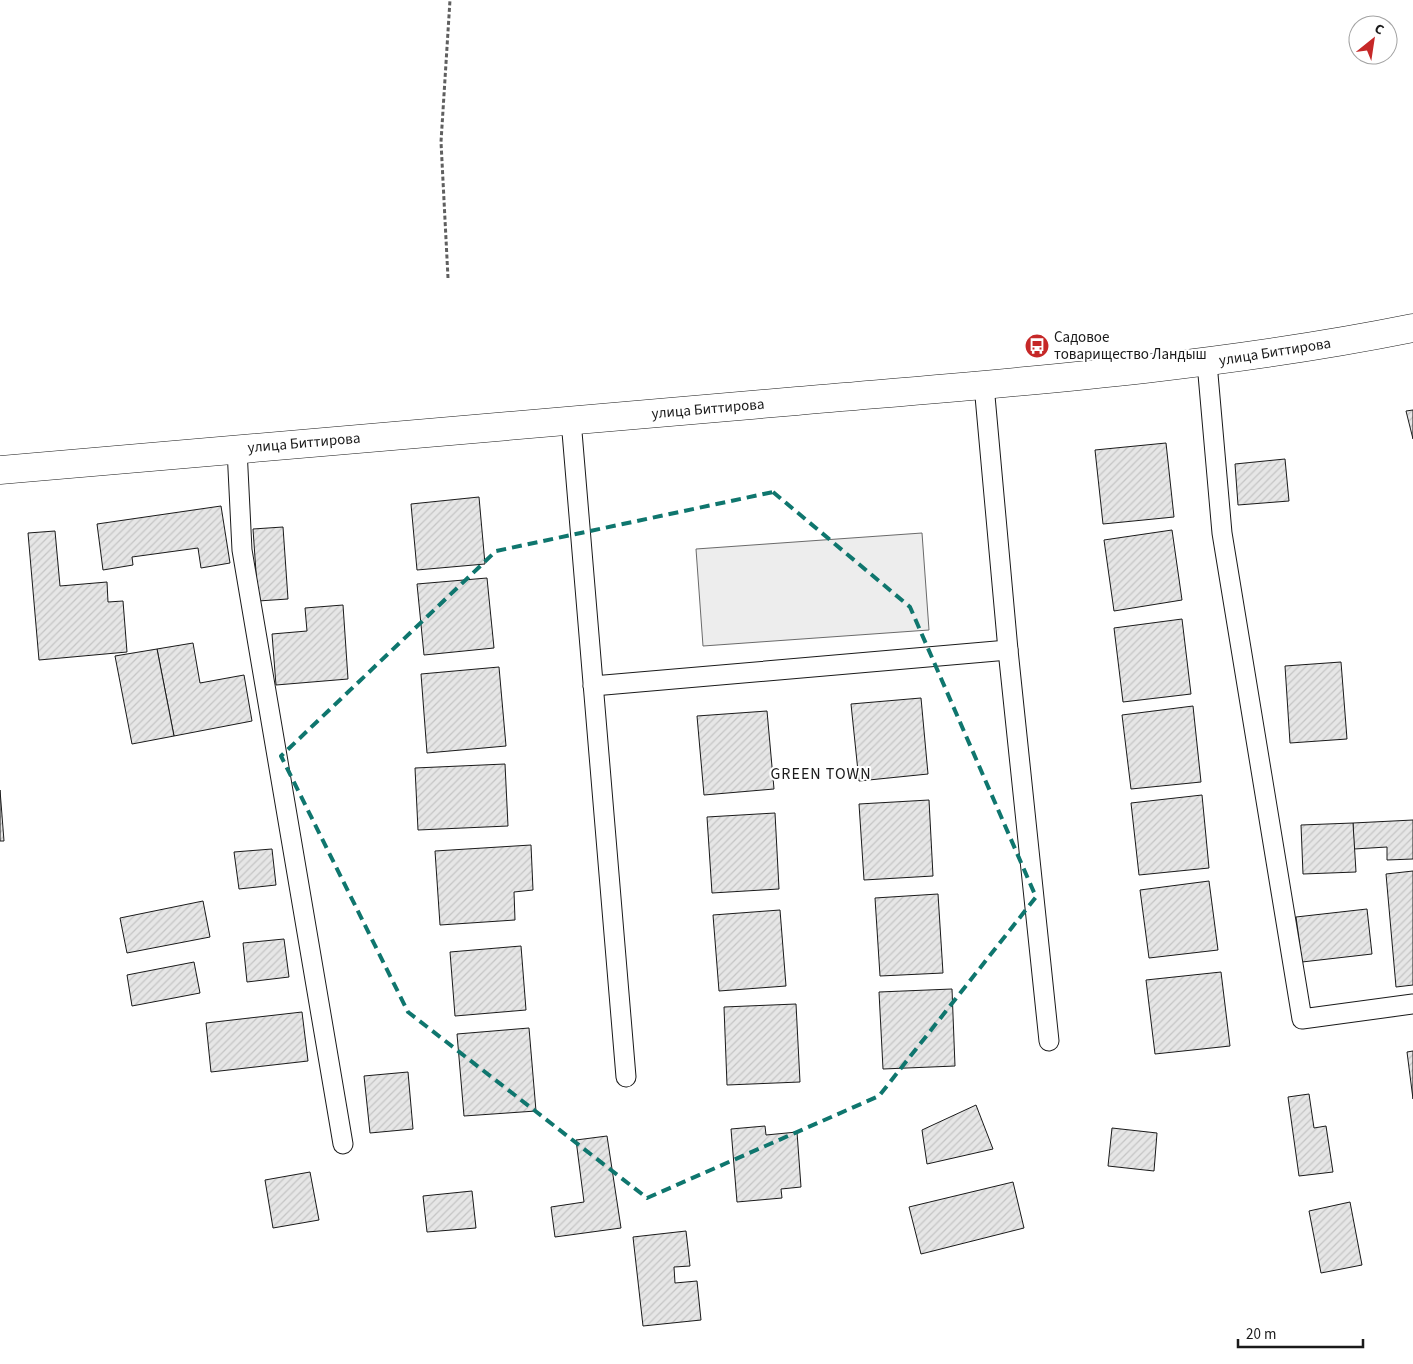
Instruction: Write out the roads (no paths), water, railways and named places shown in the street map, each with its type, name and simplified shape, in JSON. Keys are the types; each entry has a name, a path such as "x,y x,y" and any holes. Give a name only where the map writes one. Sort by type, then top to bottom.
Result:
{"street":[{"name":"улица Биттирова","path":"0,470 1207,363 1413,328"}],"lane":[{"path":"1207,363 1222,533 1302,1019 1413,1004"},
{"path":"984,384 1008,650 1049,1041"},
{"path":"571,420 626,1078"},
{"path":"237,449 242,550 343,1144"},
{"path":"593,686 1008,650"}],"place":[{"name":"Садовое товарищество Ландыш","path":"1037,346"}],"district":[{"name":"GREEN TOWN","path":"821,774"}]}
